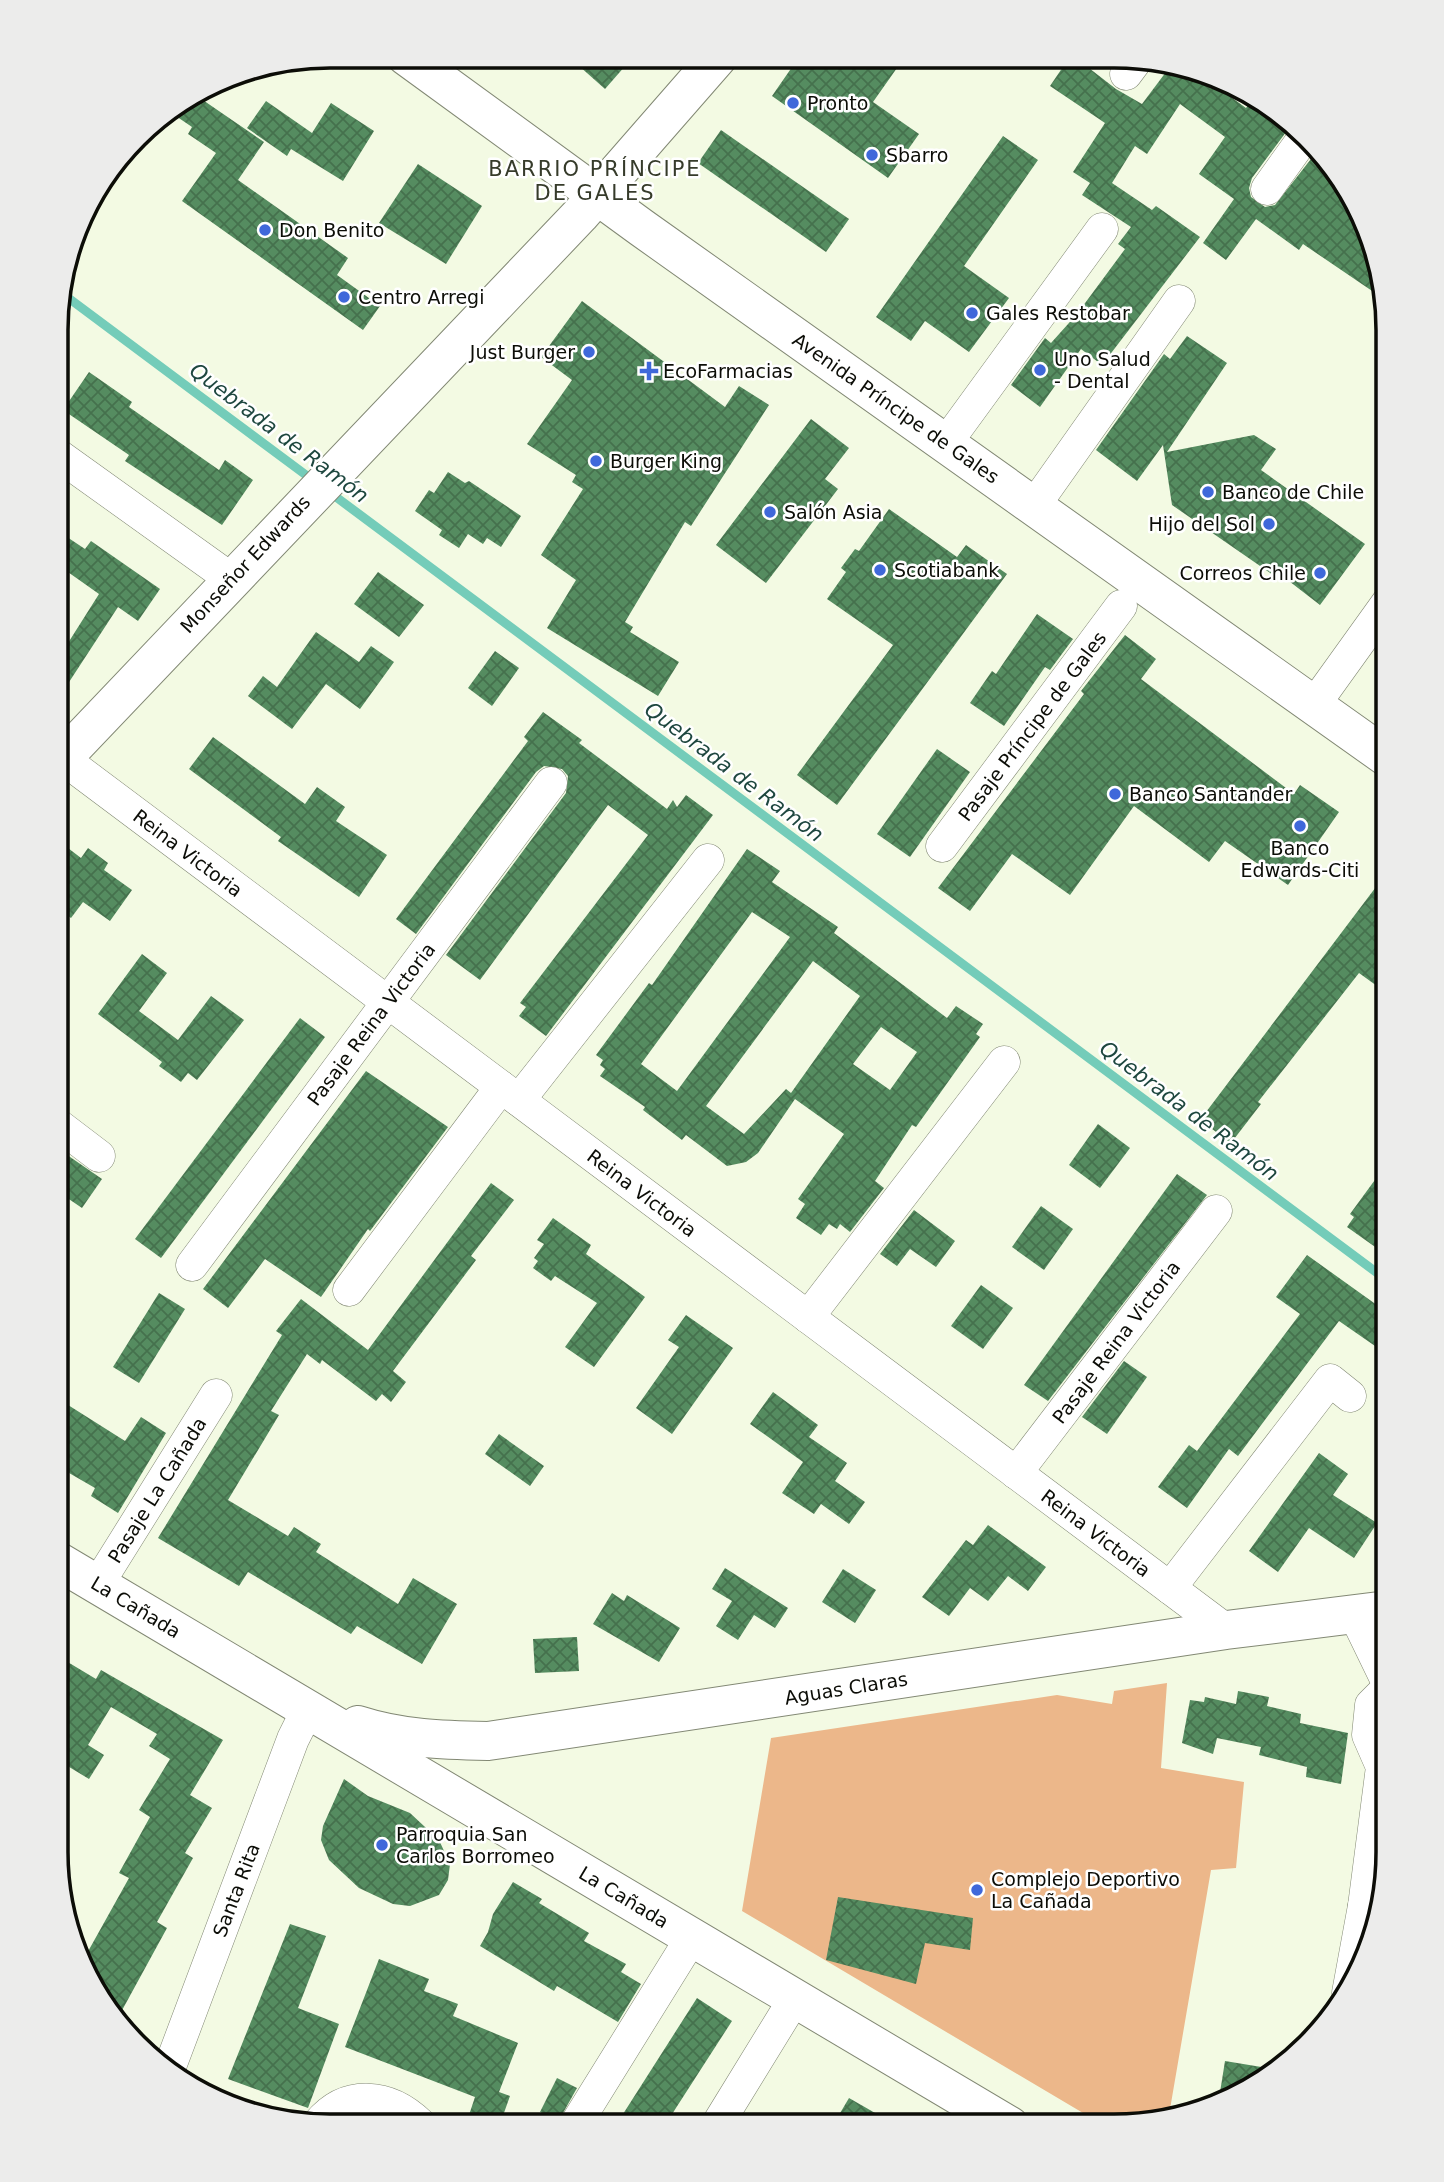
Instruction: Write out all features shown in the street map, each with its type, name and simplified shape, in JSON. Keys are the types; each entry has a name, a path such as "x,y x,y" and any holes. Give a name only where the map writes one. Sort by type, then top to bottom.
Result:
{"street":[{"name":"Avenida Príncipe de Gales","path":"422,68 597,196 1376,749"},
{"name":"Monseñor Edwards","path":"68,750 597,196 708,68"},
{"path":"1267,189 1299,145"},
{"path":"946,443 1102,229"},
{"path":"1034,506 1179,301"},
{"path":"68,462 231,579"},
{"name":"Pasaje Príncipe de Gales","path":"942,846 1121,606"},
{"path":"1314,705 1376,619"},
{"name":"Reina Victoria","path":"68,766 1227,1630"},
{"name":"Pasaje Reina Victoria","path":"192,1265 551,783"},
{"path":"349,1290 510,1093 708,860"},
{"path":"808,1317 1004,1062"},
{"path":"68,1133 99,1156"},
{"name":"Pasaje Reina Victoria","path":"1016,1473 1216,1211"},
{"path":"1170,1588 1330,1380 1350,1396"},
{"name":"Pasaje La Cañada","path":"98,1584 216,1395"},
{"name":"La Cañada","path":"68,1566 990,2114"},
{"path":"1371,1612 1376,1634"},
{"name":"Aguas Claras","path":"307,1709 383,1733 433,1740 488,1741 1227,1630 1371,1612"},
{"path":"1376,1700 1371,1705 1368,1735 1376,1754"},
{"name":"Santa Rita","path":"172,2061 293,1739 307,1709"},
{"path":"480,1811 470,1789 469,1777 475,1756 488,1741"},
{"path":"582,2114 692,1937"},
{"path":"724,2114 795,1998"},
{"path":"326,2114 344,2103 365,2098 385,2100 410,2114"}],"shaded area":[{"name":"Complejo Deportivo La Cañada","path":"1167,1683 1161,1768 1244,1782 1236,1868 1211,1870 1170,2108 1148,2112 1085,2114 742,1911 771,1738 1057,1695 1112,1704 1114,1691"}],"building":[{"path":"581,68 623,68 605,89"},
{"path":"791,68 897,68 873,102 919,134 888,178 772,96"},
{"path":"1062,68 1089,68 1116,89 1142,104 1165,73 1214,88 1246,108 1248,105 1260,112 1286,132 1252,178 1249,188 1251,197 1265,207 1275,205 1312,158 1332,184 1349,214 1367,262 1373,292 1303,244 1299,250 1256,219 1226,260 1203,243 1234,199 1199,174 1225,137 1180,104 1147,154 1135,146 1112,183 1152,210 1156,206 1200,237 1102,365 1081,349 1040,407 1011,385 1045,338 1051,343 1077,314 1125,249 1118,244 1131,227 1082,195 1090,183 1073,172 1105,123 1050,86"},
{"name":"Don Benito","path":"204,101 264,142 238,180 348,258 337,275 380,306 363,330 182,201 216,153 188,134 192,127 177,117"},
{"path":"266,101 312,133 331,103 374,131 343,181 291,149 287,156 247,128"},
{"path":"721,130 849,219 826,252 698,163"},
{"path":"1003,136 1038,160 964,266 1009,298 969,352 925,321 911,341 876,317"},
{"path":"418,164 482,206 446,264 379,223"},
{"path":"582,301 725,407 739,386 769,405 691,526 685,522 625,622 633,627 630,632 679,662 658,696 547,628 576,580 541,555 583,489 572,482 576,475 527,444 572,380 541,357"},
{"path":"1187,336 1227,363 1167,452 1254,435 1276,449 1261,470 1365,544 1320,605 1276,571 1273,575 1172,505 1163,445 1137,481 1096,450 1164,354 1170,359"},
{"path":"89,372 132,402 129,407 219,470 225,460 253,480 222,525 125,461 129,455 68,413 68,403"},
{"name":"Salón Asia","path":"811,419 849,448 825,479 838,489 766,583 716,545"},
{"path":"448,472 465,483 469,481 521,516 501,547 487,538 483,544 468,534 459,548 439,535 442,530 415,511 429,490 434,493"},
{"path":"889,509 957,557 966,545 1007,574 837,805 797,775 893,645 827,599 846,572 841,568 855,549 859,551"},
{"path":"68,538 85,549 91,541 160,589 138,621 118,607 68,684 68,643 99,594 68,572"},
{"path":"378,572 424,605 399,637 354,604"},
{"path":"1037,614 1073,639 1050,670 1045,667 1004,726 970,703 992,671 996,674"},
{"path":"316,632 359,662 371,646 394,662 360,709 326,684 292,729 248,696 263,676 277,687"},
{"path":"1125,635 1156,659 1141,679 1294,794 1300,785 1339,812 1288,885 1225,841 1209,862 1134,806 1070,895 1012,854 970,911 938,888"},
{"path":"495,651 519,668 492,706 468,688"},
{"path":"543,712 582,740 579,743 667,809 673,800 677,807 686,795 713,815 546,1036 519,1016 526,1007 520,1003 648,835 608,805 480,980 446,955 566,793 568,776 562,769 544,766 536,772 416,934 396,919 528,741 524,737"},
{"path":"213,737 305,804 317,787 345,807 336,821 387,855 359,897 278,841 281,837 189,769"},
{"path":"937,749 970,772 910,857 877,834"},
{"path":"68,848 81,858 88,848 108,863 104,870 132,890 110,921 83,902 71,918 68,916"},
{"path":"747,849 780,871 772,882 838,927 834,933 947,1018 956,1006 983,1024 976,1034 980,1037 916,1127 912,1125 875,1181 884,1188 850,1232 840,1224 837,1229 829,1224 821,1235 796,1218 805,1204 798,1199 844,1134 795,1099 758,1153 746,1162 727,1166 686,1135 682,1140 643,1110 645,1107 600,1076 605,1069 600,1065 603,1060 596,1055 649,983 652,985","holes":["752,912 790,937 677,1091 641,1064","813,961 860,996 791,1093 786,1089 744,1134 706,1106","881,1027 917,1052 890,1090 853,1064"]},
{"path":"1376,887 1376,985 1359,973 1258,1102 1261,1104 1231,1143 1200,1120"},
{"path":"142,954 167,973 139,1011 178,1040 211,996 244,1020 197,1080 188,1073 181,1082 159,1066 162,1062 98,1014"},
{"path":"300,1018 325,1037 161,1258 135,1239"},
{"path":"366,1071 448,1127 370,1231 368,1229 321,1297 265,1259 228,1308 203,1289"},
{"path":"1098,1124 1130,1148 1100,1188 1069,1165"},
{"path":"68,1156 102,1179 82,1208 68,1198"},
{"path":"1177,1174 1207,1195 1048,1401 1024,1385"},
{"path":"1376,1178 1376,1248 1347,1227 1354,1217 1350,1214"},
{"path":"491,1183 514,1200 471,1256 476,1260 393,1371 406,1382 391,1402 382,1394 376,1401 322,1360 320,1364 307,1354 271,1411 279,1415 228,1500 288,1536 294,1527 321,1544 316,1552 398,1604 413,1578 457,1604 422,1664 357,1626 351,1634 248,1572 239,1586 158,1538 282,1335 276,1331 301,1299 368,1350"},
{"path":"1041,1206 1073,1229 1044,1270 1012,1247"},
{"path":"914,1210 955,1241 936,1267 910,1249 897,1266 880,1254"},
{"path":"553,1218 591,1245 586,1254 645,1297 594,1367 565,1347 597,1303 555,1276 551,1281 533,1268 538,1261 534,1258 544,1244 537,1240"},
{"path":"1307,1255 1376,1304 1376,1347 1339,1321 1238,1456 1229,1449 1187,1508 1158,1487 1189,1445 1197,1451 1300,1314 1276,1297"},
{"path":"981,1285 1013,1308 983,1349 951,1326"},
{"path":"159,1293 185,1309 139,1383 113,1367"},
{"path":"686,1315 733,1348 672,1434 636,1408 679,1347 668,1340"},
{"path":"1124,1361 1147,1377 1107,1434 1082,1417"},
{"path":"773,1392 818,1425 809,1437 847,1463 835,1481 865,1502 849,1524 821,1504 814,1514 782,1493 803,1462 750,1424"},
{"path":"68,1405 125,1441 141,1417 166,1433 118,1513 91,1496 95,1488 68,1472"},
{"path":"499,1434 544,1466 530,1486 485,1454"},
{"path":"1319,1453 1348,1474 1333,1495 1376,1522 1354,1558 1309,1528 1278,1572 1249,1551"},
{"path":"988,1525 1046,1567 1028,1591 1008,1576 988,1601 970,1588 949,1616 922,1597 966,1540 973,1545"},
{"path":"725,1568 788,1608 775,1628 754,1615 738,1640 716,1626 732,1601 712,1589"},
{"path":"843,1569 876,1590 855,1623 822,1602"},
{"path":"612,1593 624,1601 627,1595 680,1628 659,1662 593,1624"},
{"path":"577,1637 579,1671 535,1673 533,1639"},
{"path":"68,1662 96,1679 101,1670 223,1740 190,1795 212,1808 185,1853 193,1858 157,1922 167,1928 122,2011 103,1983 88,1952 129,1878 119,1873 150,1817 139,1810 170,1759 149,1746 157,1734 111,1707 88,1745 104,1755 89,1779 68,1766"},
{"path":"1238,1691 1269,1697 1267,1706 1301,1714 1300,1723 1348,1733 1341,1784 1306,1777 1307,1767 1259,1755 1261,1747 1217,1738 1213,1754 1182,1743 1190,1700 1204,1702 1205,1697 1236,1704"},
{"name":"Parroquia San Carlos Borromeo","path":"344,1779 368,1796 410,1813 439,1840 450,1864 448,1880 439,1895 410,1906 393,1904 359,1888 329,1860 321,1840 323,1826"},
{"path":"513,1882 542,1899 539,1903 589,1933 584,1941 626,1964 621,1972 641,1984 618,2022 557,1986 554,1991 480,1946 488,1932 493,1914"},
{"path":"838,1897 973,1918 970,1950 925,1943 916,1984 826,1960"},
{"path":"290,1924 326,1936 298,2008 339,2024 308,2108 228,2079"},
{"path":"379,1959 429,1979 424,1991 458,2004 453,2016 518,2043 499,2092 510,2096 504,2114 469,2114 475,2097 345,2047"},
{"path":"697,1998 732,2021 672,2114 623,2114"},
{"path":"1225,2061 1264,2067 1245,2079 1220,2091"},
{"path":"557,2078 577,2088 562,2114 540,2112"},
{"path":"849,2098 877,2114 840,2114"}],"waterway":[{"name":"Quebrada de Ramón","path":"70,299 314,481"},
{"name":"Quebrada de Ramón","path":"328,491 1376,1272"}],"place":[{"name":"Pronto","path":"793,103"},
{"name":"Sbarro","path":"872,155"},
{"name":"Don Benito","path":"265,230"},
{"name":"Centro Arregi","path":"344,297"},
{"name":"Gales Restobar","path":"972,313"},
{"name":"Just Burger","path":"589,352"},
{"name":"Uno Salud - Dental","path":"1040,370"},
{"name":"EcoFarmacias","path":"649,371"},
{"name":"Burger King","path":"596,461"},
{"name":"Banco de Chile","path":"1208,492"},
{"name":"Salón Asia","path":"770,512"},
{"name":"Hijo del Sol","path":"1269,524"},
{"name":"Scotiabank","path":"880,570"},
{"name":"Correos Chile","path":"1320,573"},
{"name":"Banco Santander","path":"1115,794"},
{"name":"Banco Edwards-Citi","path":"1300,826"},
{"name":"Parroquia San Carlos Borromeo","path":"382,1845"},
{"name":"Complejo Deportivo La Cañada","path":"977,1890"}],"district":[{"name":"BARRIO PRÍNCIPE DE GALES","path":"595,181"}]}
